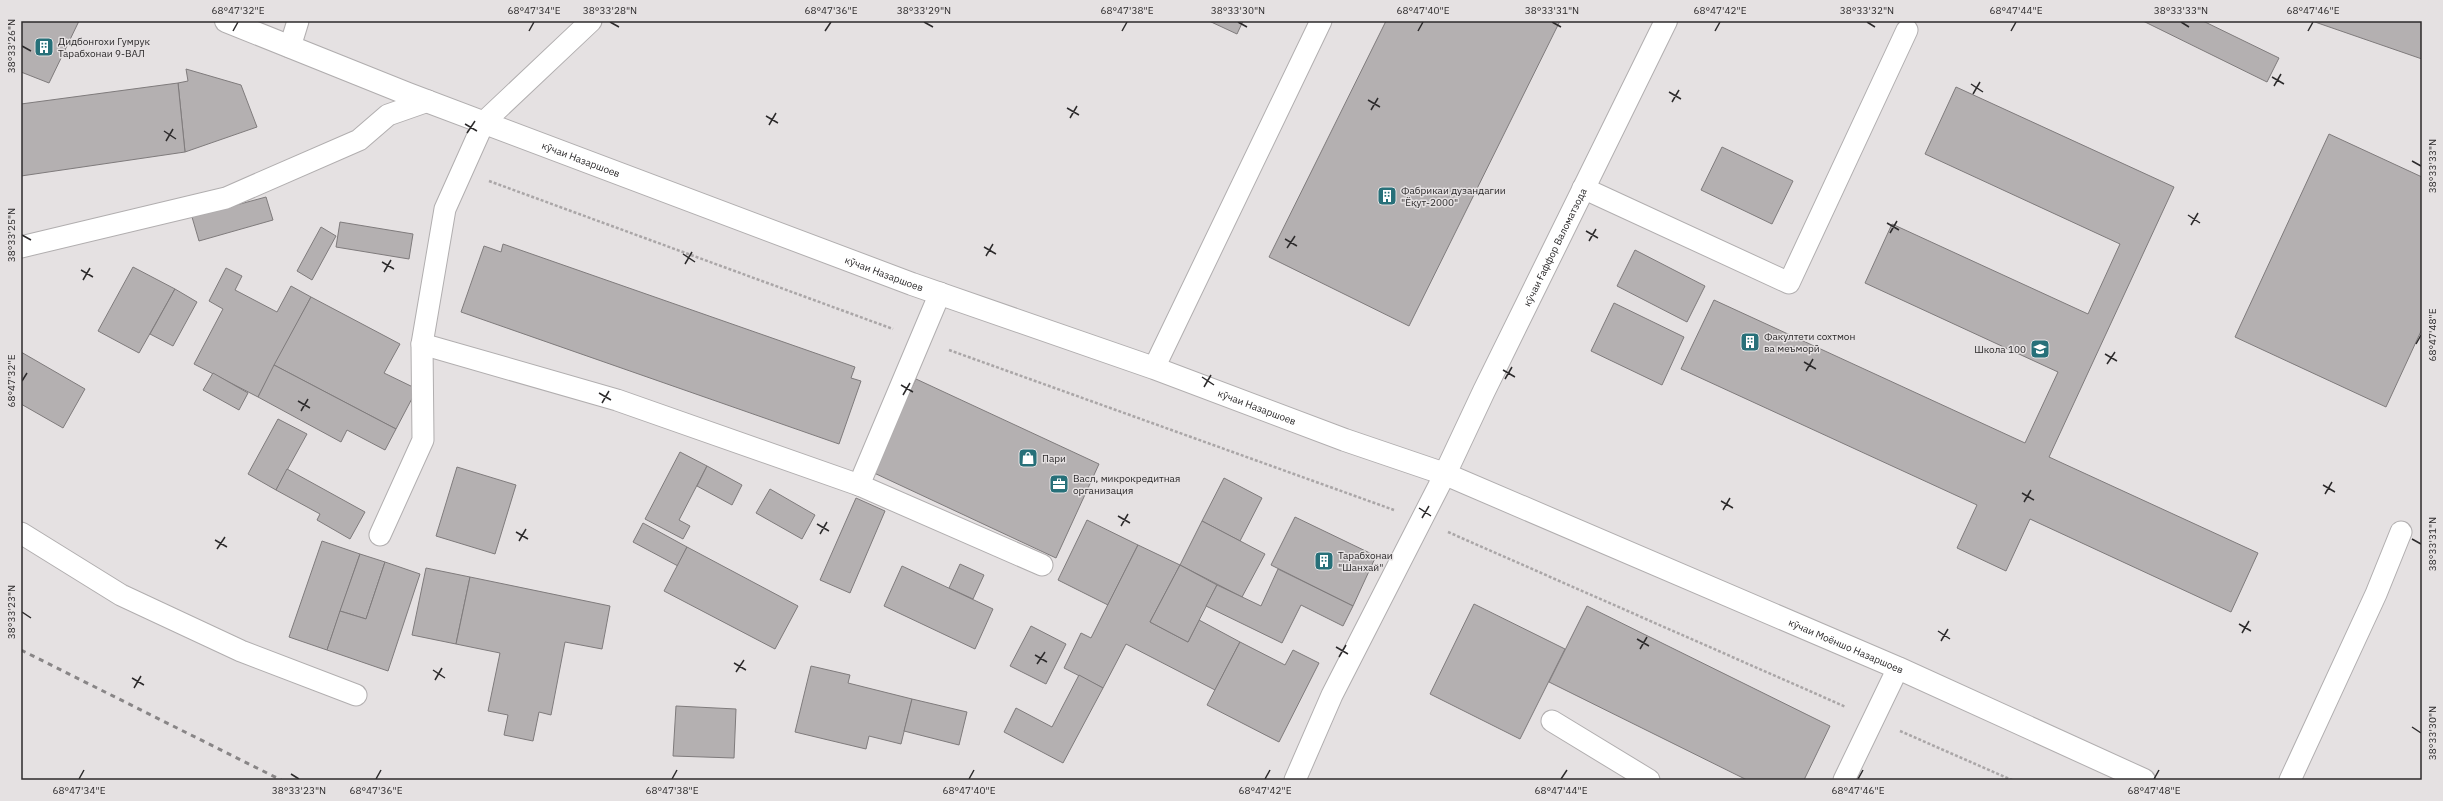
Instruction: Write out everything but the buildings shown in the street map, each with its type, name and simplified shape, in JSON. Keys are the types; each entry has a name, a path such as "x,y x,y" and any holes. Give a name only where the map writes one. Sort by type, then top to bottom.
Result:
{"street":[{"name":"кӯчаи Назаршоев","path":"226,21 252,26 290,47 428,101 940,293 1154,368 1338,437 1446,474 1545,517"},
{"name":"кӯчаи Ғаффор Валоматзода","path":"1446,474 1583,188 1666,21"},
{"name":"кӯчаи Моёншо Назаршоев","path":"1545,517 1898,668 2144,780"}],"lane":[{"path":"290,47 298,21"},
{"path":"380,535 423,440 422,344 445,209 484,122 591,21"},
{"path":"1154,368 1321,21"},
{"path":"1583,188 1789,283 1907,30"},
{"path":"21,247 226,198 359,140 388,115 428,101"},
{"path":"859,484 940,293"},
{"path":"422,344 617,400 859,484 1042,565"},
{"path":"1295,780 1332,695 1446,474"},
{"path":"2290,780 2376,594 2401,532"},
{"path":"21,533 121,595 240,651 356,695"},
{"path":"1844,780 1898,668"},
{"path":"1552,721 1649,780"}],"path":[{"path":"462,171 921,340 1422,520 2012,780"}],"railway":[{"path":"21,650 281,780"}],"place":[{"name":"Дидбонгохи Гумрук Тарабхонаи 9-ВАЛ","path":"44,47"},
{"name":"Фабрикаи дузандагии \"Ёқут-2000\"","path":"1387,196"},
{"name":"Факултети сохтмон ва меъморӣ","path":"1750,342"},
{"name":"Школа 100","path":"2040,349"},
{"name":"Пари","path":"1028,458"},
{"name":"Васл, микрокредитная организация","path":"1059,484"},
{"name":"Тарабхонаи \"Шанхай\"","path":"1324,561"}]}
